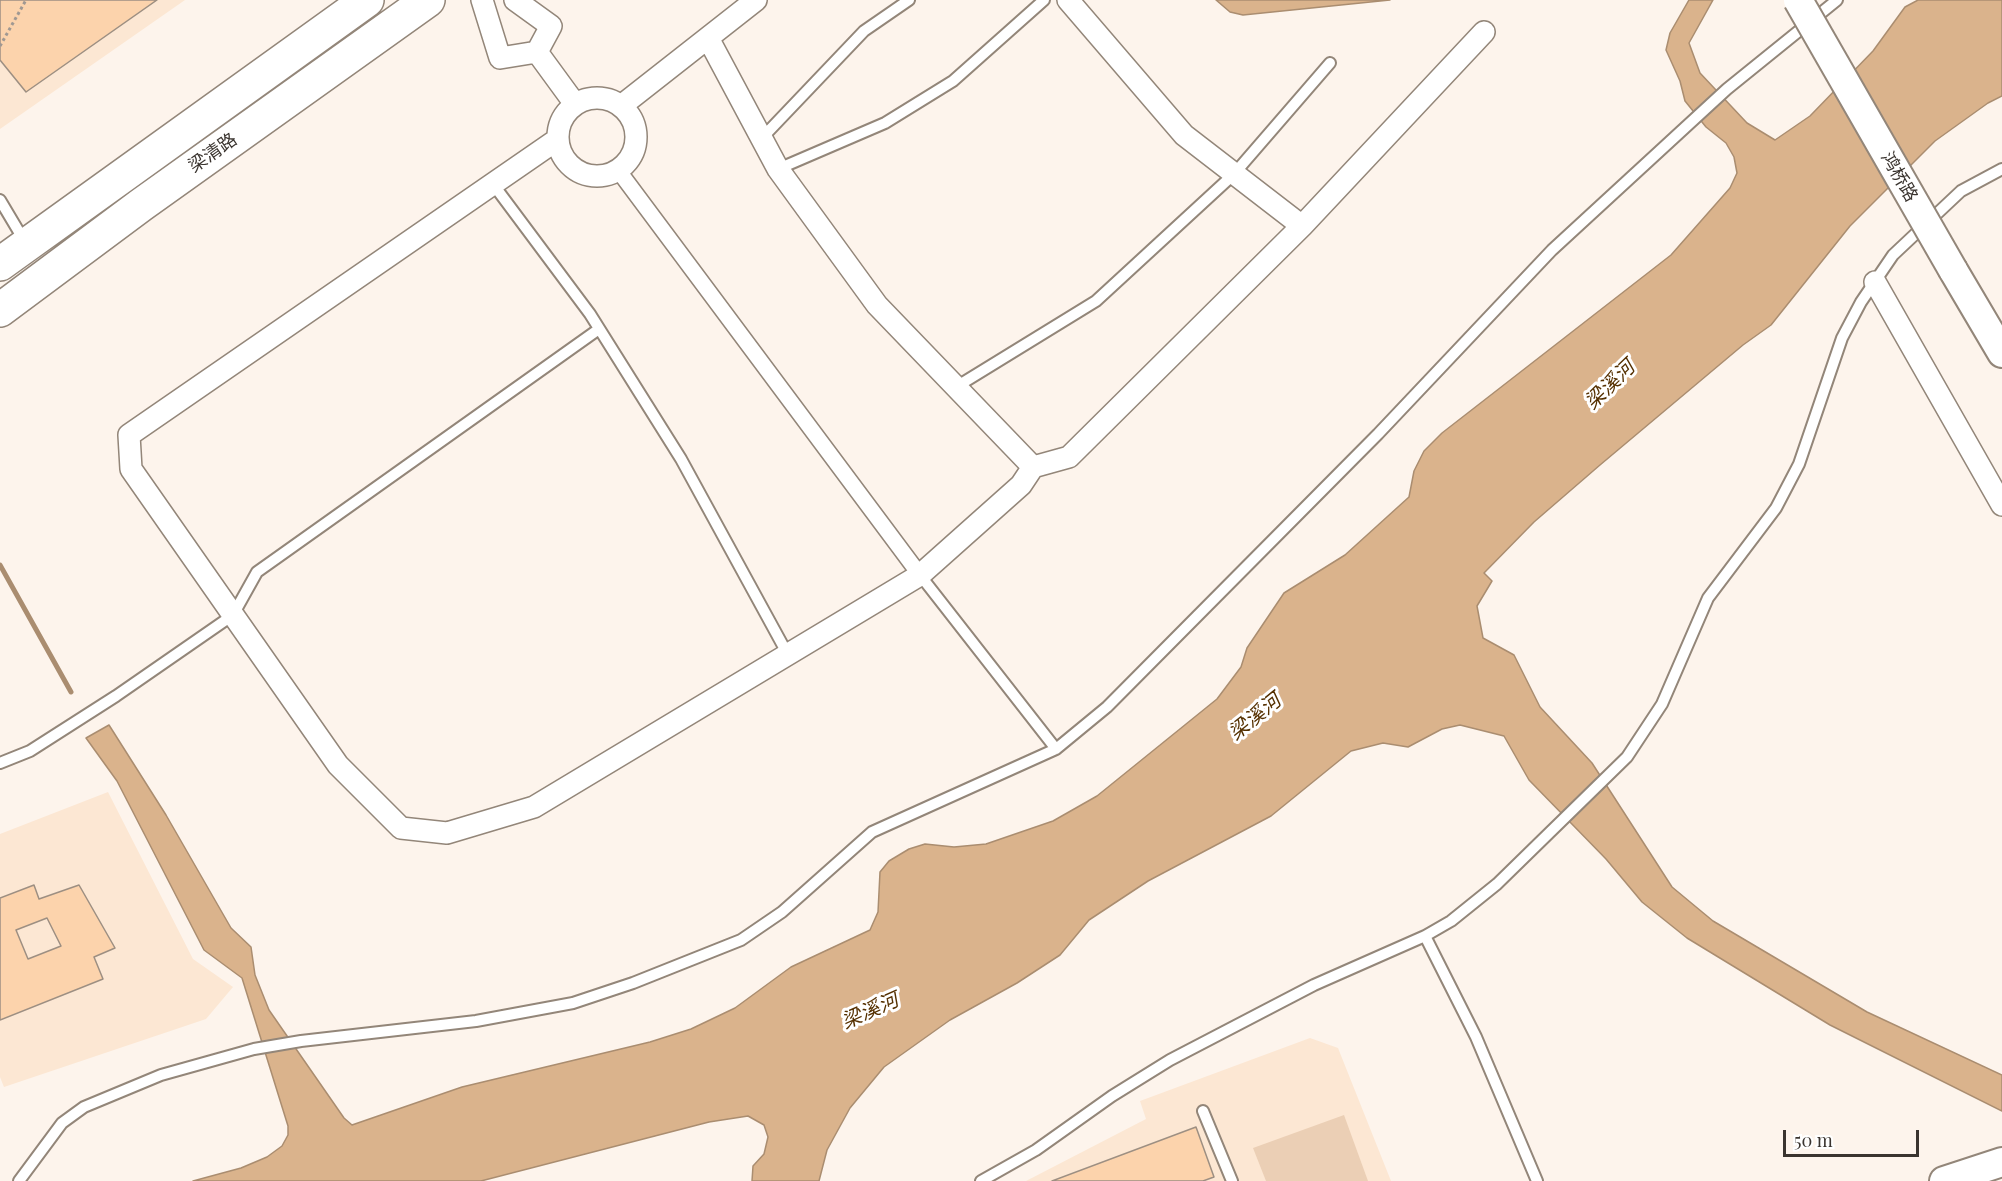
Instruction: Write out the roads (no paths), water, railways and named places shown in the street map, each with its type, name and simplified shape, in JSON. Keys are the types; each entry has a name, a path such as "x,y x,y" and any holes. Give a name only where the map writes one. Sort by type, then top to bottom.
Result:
{"main road":[{"name":"梁清路","path":"0,264 367,0"},
{"name":"梁清路","path":"0,310 141,205 428,0"},
{"name":"鸿桥路","path":"1798,0 2002,353"},
{"path":"1944,1181 2002,1162"}],"street":[{"path":"482,0 500,58 537,52"},
{"path":"515,0 551,26 537,52"},
{"path":"621,106 756,0"},
{"path":"1068,0 1184,135 1302,226"},
{"path":"558,139 129,435 132,470 338,765 401,828 447,833 534,807 920,575 1021,485 1034,467 1069,457 1302,226 1484,32"},
{"path":"708,38 778,169 877,304 1034,467"},
{"path":"537,52 575,104"},
{"path":"598,98 621,106 634,126 636,138 628,160 618,170 598,176 579,172 568,164 560,153 559,126 575,104 598,98"},
{"path":"618,170 920,575"},
{"path":"1875,282 2002,506"}],"lane":[{"path":"762,138 864,31 909,0"},
{"path":"778,169 885,123 943,87 1044,0"},
{"path":"20,1181 62,1123 84,1107 161,1075 254,1049 524,1013 573,1003 633,983 741,940 782,912 872,832 1056,749 1107,707 1378,434 1552,250 1727,89 1837,0"},
{"path":"956,387 1096,301 1234,174 1330,63"},
{"path":"981,1181 1036,1150 1112,1096 1170,1060 1305,989 1425,936 1451,921 1497,884 1627,757 1662,704 1708,598 1776,508 1799,464 1842,338 1875,282 1893,255 1961,191 2002,169"},
{"path":"493,184 599,329 681,459 787,653"},
{"path":"0,200 26,245"},
{"path":"0,763 40,745 233,615 257,572 599,329"},
{"path":"920,575 1056,749"},
{"path":"1425,936 1476,1037 1537,1181"},
{"path":"1203,1111 1232,1181"}],"water":[{"path":"1216,0 1390,0 1243,15 1230,12"},
{"name":"梁溪河","path":"1689,0 1713,0 1689,43 1700,73 1747,123 1775,140 1810,116 1873,51 1905,7 1918,0 2002,0 2002,96 1988,103 1935,141 1850,226 1771,325 1743,345 1534,522 1484,573 1492,581 1477,606 1483,638 1514,655 1540,707 1592,763 1672,887 1713,921 1867,1012 2002,1075 2002,1111 1830,1025 1687,938 1642,902 1606,859 1529,780 1504,736 1460,725 1442,729 1408,747 1383,743 1351,751 1271,816 1148,881 1089,920 1060,955 1017,983 950,1020 884,1067 850,1108 827,1150 819,1181 752,1181 753,1166 764,1154 768,1137 764,1125 748,1116 709,1122 481,1181 193,1181 241,1168 267,1157 282,1146 288,1135 288,1126 242,978 204,950 117,781 86,738 109,725 166,815 231,928 251,947 255,975 269,1010 344,1118 352,1125 462,1087 650,1042 691,1029 735,1008 791,967 870,930 878,912 880,872 889,861 909,849 925,844 954,847 986,844 1053,821 1097,796 1217,699 1241,667 1247,648 1284,593 1345,555 1409,497 1414,471 1424,451 1442,433 1671,255 1730,188 1737,173 1734,157 1726,143 1706,127 1685,101 1680,81 1666,50 1670,33"}],"waterway":[{"path":"0,565 71,692"}]}
